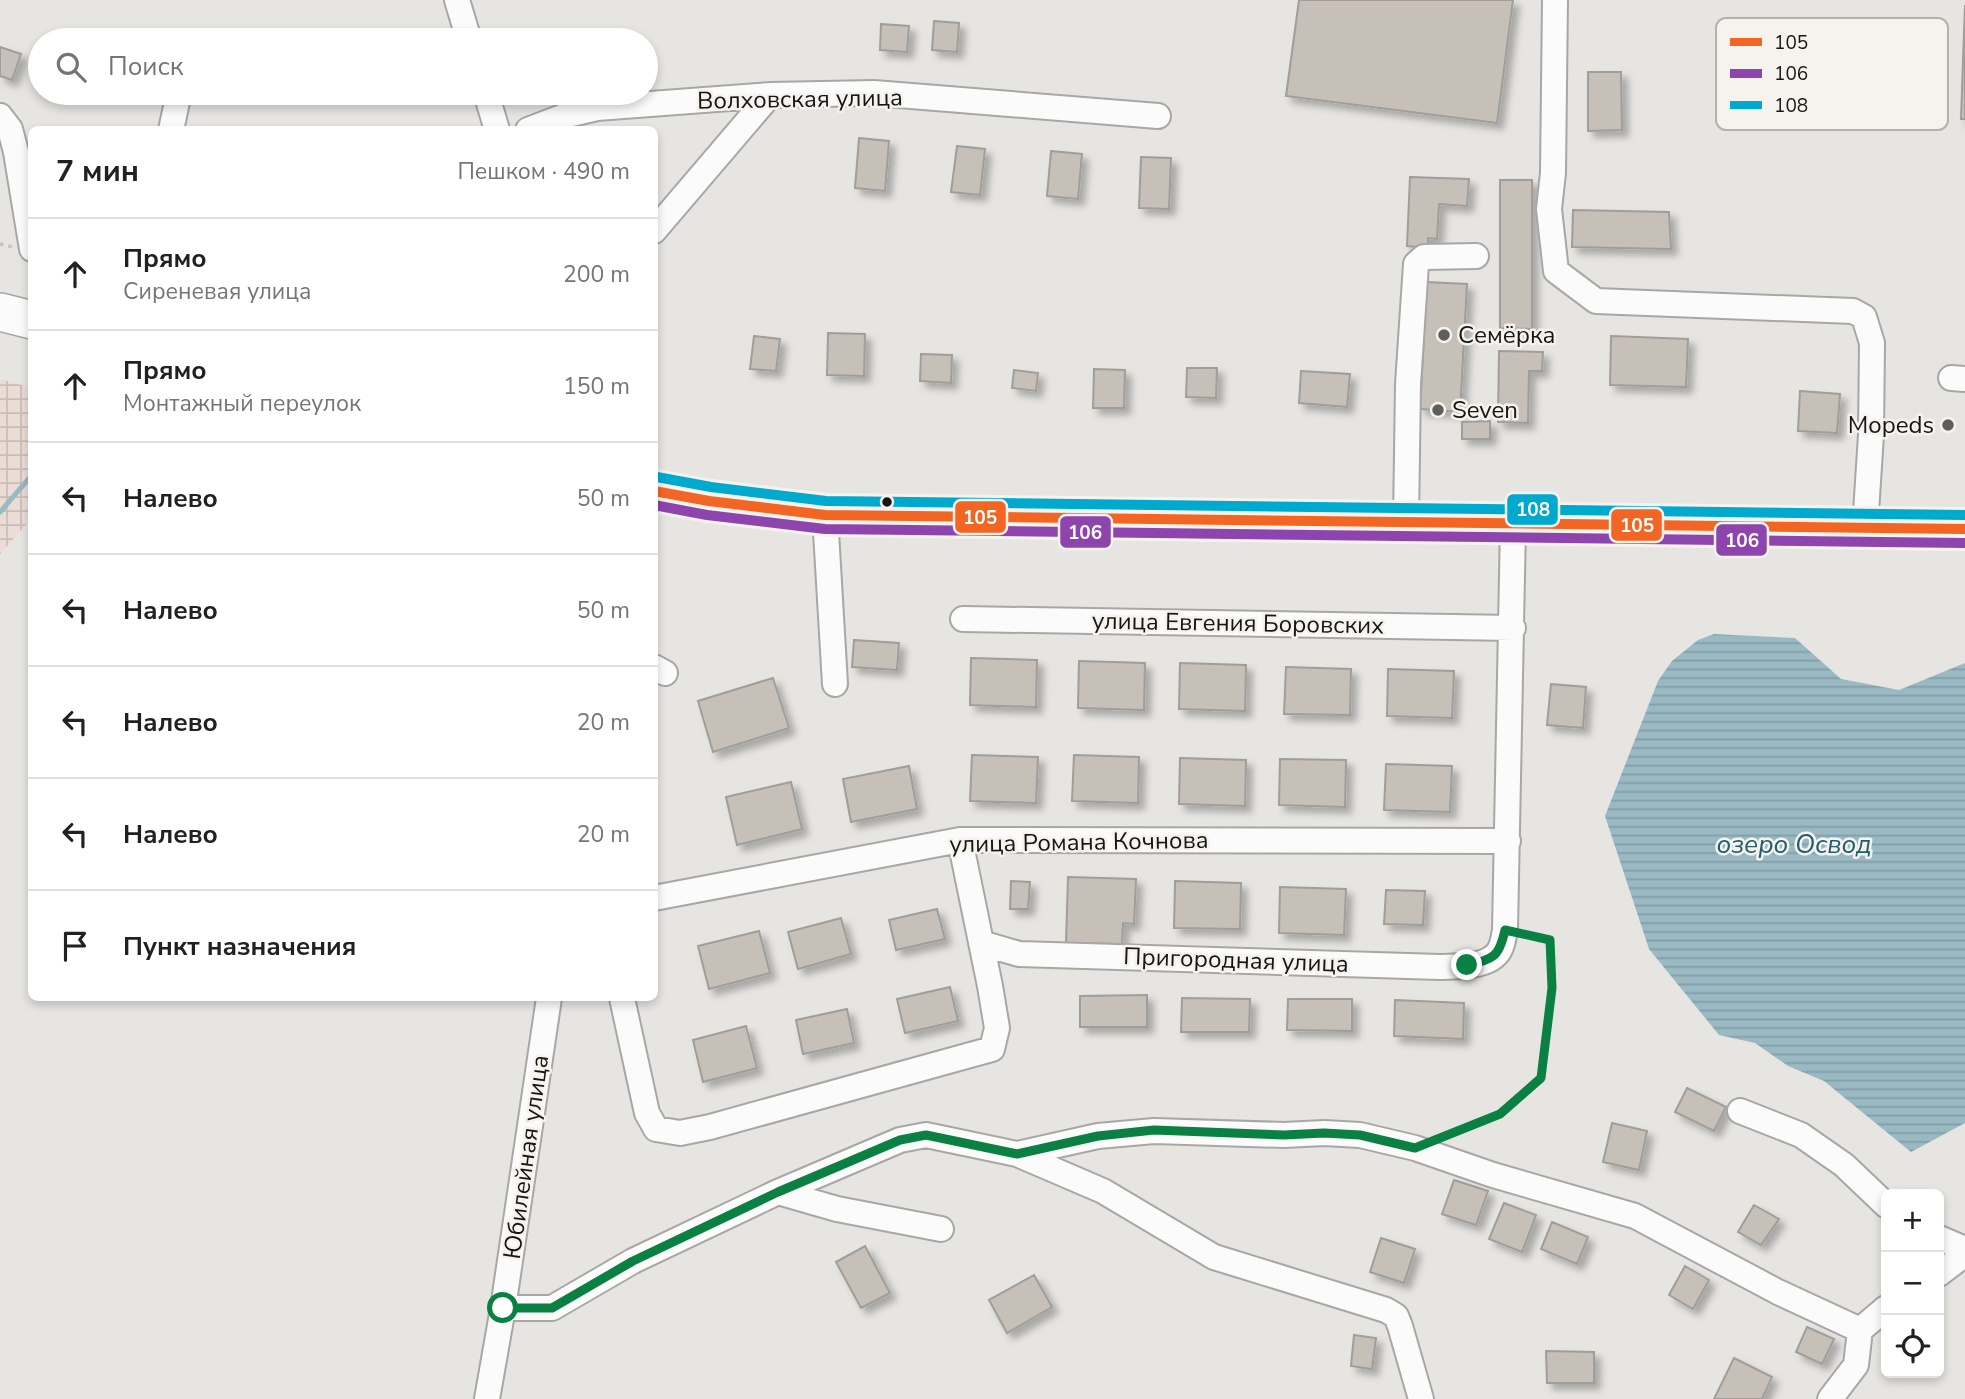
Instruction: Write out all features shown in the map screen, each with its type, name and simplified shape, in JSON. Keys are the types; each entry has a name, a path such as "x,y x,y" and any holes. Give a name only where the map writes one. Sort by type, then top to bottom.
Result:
{"highway":[{"path":"0,312 28,319"},
{"path":"658,492 709,501 825,515 1965,529"}],"street":[{"path":"457,0 466,28"},
{"path":"1555,0 1553,173 1549,209 1556,271 1596,301 1853,311 1864,317 1872,343 1871,435 1865,528"},
{"name":"Волховская улица","path":"658,104 770,96 874,93 1158,116"},
{"path":"658,226 770,96"},
{"path":"171,126 176,105"},
{"path":"490,105 496,126"},
{"name":"Волховская улица","path":"538,126 567,115 597,108 640,105"},
{"path":"0,116 10,129 16,152 28,225"},
{"path":"1406,522 1408,384 1416,264 1424,257 1476,256"},
{"path":"825,515 835,684"},
{"path":"1505,930 1513,525"},
{"name":"улица Евгения Боровских","path":"963,619 1513,628"},
{"path":"623,1001 647,1113 656,1129 680,1133 992,1049 997,1028 960,840"},
{"name":"улица Романа Кочнова","path":"658,897 960,840 1508,841"},
{"name":"Пригородная улица","path":"981,943 1019,954 1440,967 1491,960 1501,948 1505,930"},
{"name":"Юбилейная улица","path":"487,1399 549,1001"},
{"path":"1740,1111 1801,1135 1844,1165 1881,1200"},
{"path":"1017,1154 1098,1136 1154,1130 1360,1135 1415,1148 1493,1175 1635,1216 1778,1292 1860,1330"},
{"path":"503,1308 552,1308 633,1261 778,1192 900,1140 926,1135 1017,1154 1103,1191 1214,1257 1386,1310 1396,1316 1400,1326 1421,1399"},
{"path":"778,1192 837,1209 941,1229"},
{"path":"1944,1240 1965,1251 1944,1270"},
{"path":"1830,1399 1856,1365 1860,1330 1881,1312"}],"path":[{"path":"1415,1148 1500,1114 1541,1078 1552,988 1550,940 1505,930"}],"shaded area":[{"path":"0,379 28,387 28,522 0,554"}],"water":[{"name":"озеро Освод","path":"1714,634 1795,638 1841,679 1899,690 1965,663 1965,1123 1911,1152 1824,1081 1788,1066 1755,1043 1719,1035 1649,949 1605,816 1658,681 1672,661 1698,640"}],"building":[{"path":"1299,0 1513,0 1497,123 1286,96"},
{"path":"1965,5 1965,119 1961,119"},
{"path":"934,21 959,23 957,52 932,50"},
{"path":"881,24 909,26 907,52 880,50"},
{"path":"0,47 21,54 12,80 0,76"},
{"path":"1588,72 1621,72 1622,130 1588,131"},
{"path":"859,138 889,141 885,191 855,188"},
{"path":"957,146 985,149 980,195 951,192"},
{"path":"1051,151 1082,154 1078,199 1047,196"},
{"path":"1141,157 1171,158 1169,209 1139,208"},
{"path":"1410,177 1469,179 1467,206 1439,204 1437,239 1428,238 1428,248 1407,246"},
{"path":"1500,180 1532,180 1532,329 1500,328"},
{"path":"1573,210 1669,212 1671,249 1572,247"},
{"name":"Семёрка","path":"1427,282 1467,284 1460,412 1420,409"},
{"path":"828,333 865,334 864,376 827,375"},
{"path":"754,336 780,339 776,371 750,369"},
{"path":"1611,336 1688,339 1686,387 1610,385"},
{"path":"1499,351 1543,352 1542,371 1529,371 1528,423 1498,422"},
{"path":"921,354 952,355 951,383 920,381"},
{"path":"1187,368 1217,368 1216,398 1186,397"},
{"path":"1094,369 1125,370 1124,408 1093,408"},
{"path":"1014,370 1038,373 1036,391 1012,388"},
{"path":"1301,371 1350,374 1347,407 1299,403"},
{"path":"1800,391 1840,394 1837,433 1798,431"},
{"path":"1490,421 1490,439 1462,439 1462,422"},
{"path":"854,640 899,643 897,670 852,667"},
{"path":"971,658 1037,660 1036,707 970,705"},
{"path":"1079,661 1145,663 1144,710 1078,708"},
{"path":"1180,663 1246,665 1245,711 1179,709"},
{"path":"1286,667 1351,669 1350,715 1284,714"},
{"path":"1388,669 1454,671 1452,718 1387,716"},
{"path":"773,678 789,728 713,752 698,701"},
{"path":"1551,684 1586,687 1583,728 1547,725"},
{"path":"972,755 1038,757 1036,803 970,801"},
{"path":"1074,755 1139,757 1138,803 1072,801"},
{"path":"1180,758 1246,760 1245,806 1179,804"},
{"path":"1280,759 1346,760 1345,807 1279,805"},
{"path":"1386,764 1452,766 1450,812 1384,810"},
{"path":"909,766 917,809 851,822 843,779"},
{"path":"791,782 802,829 737,845 726,797"},
{"path":"1068,877 1136,879 1134,924 1123,923 1122,944 1066,943"},
{"path":"1011,881 1030,882 1028,909 1010,909"},
{"path":"1175,881 1241,883 1240,929 1174,928"},
{"path":"1280,887 1346,889 1344,935 1279,933"},
{"path":"1386,890 1425,891 1423,925 1384,924"},
{"path":"937,909 945,939 896,950 889,920"},
{"path":"841,918 851,954 798,969 788,932"},
{"path":"759,931 770,973 709,989 698,946"},
{"path":"950,987 958,1021 905,1033 897,999"},
{"path":"1147,995 1147,1027 1080,1027 1080,996"},
{"path":"1182,998 1250,999 1249,1032 1181,1032"},
{"path":"1288,999 1352,999 1352,1031 1287,1030"},
{"path":"1395,1000 1464,1003 1463,1039 1394,1036"},
{"path":"847,1009 854,1043 803,1054 796,1020"},
{"path":"746,1026 757,1068 703,1082 693,1040"},
{"path":"1687,1088 1726,1107 1714,1131 1675,1112"},
{"path":"1612,1123 1647,1131 1639,1170 1603,1162"},
{"path":"1454,1180 1488,1191 1476,1225 1442,1214"},
{"path":"1504,1203 1536,1215 1522,1252 1489,1239"},
{"path":"1754,1205 1779,1219 1761,1245 1738,1232"},
{"path":"1552,1222 1588,1237 1577,1264 1541,1249"},
{"path":"1381,1238 1415,1249 1404,1283 1370,1272"},
{"path":"865,1246 890,1293 861,1308 836,1262"},
{"path":"1685,1266 1709,1280 1693,1309 1669,1295"},
{"path":"1034,1275 1052,1307 1007,1333 989,1300"},
{"path":"1807,1327 1834,1339 1822,1364 1796,1352"},
{"path":"1354,1335 1376,1338 1372,1369 1351,1366"},
{"path":"1546,1351 1594,1352 1594,1383 1547,1383"},
{"path":"1734,1358 1772,1377 1762,1399 1714,1399"}],"waterway":[{"path":"0,512 28,480"}],"transit line":[{"name":"108","path":"658,477 711,487 826,501 1965,515"},
{"name":"105","path":"658,492 709,501 825,515 1965,529"},
{"name":"106","path":"658,506 707,515 825,529 1965,543"}],"place":[{"name":"Семёрка","path":"1444,335"},
{"name":"Seven","path":"1438,410"},
{"name":"Mopeds","path":"1948,425"}],"route":[{"path":"503,1308 552,1308 633,1261 778,1192 900,1140 926,1135 1017,1154 1098,1136 1154,1130 1360,1135 1415,1148 1500,1114 1541,1078 1552,988 1550,940 1505,930 1501,948 1491,960 1467,965"}]}
